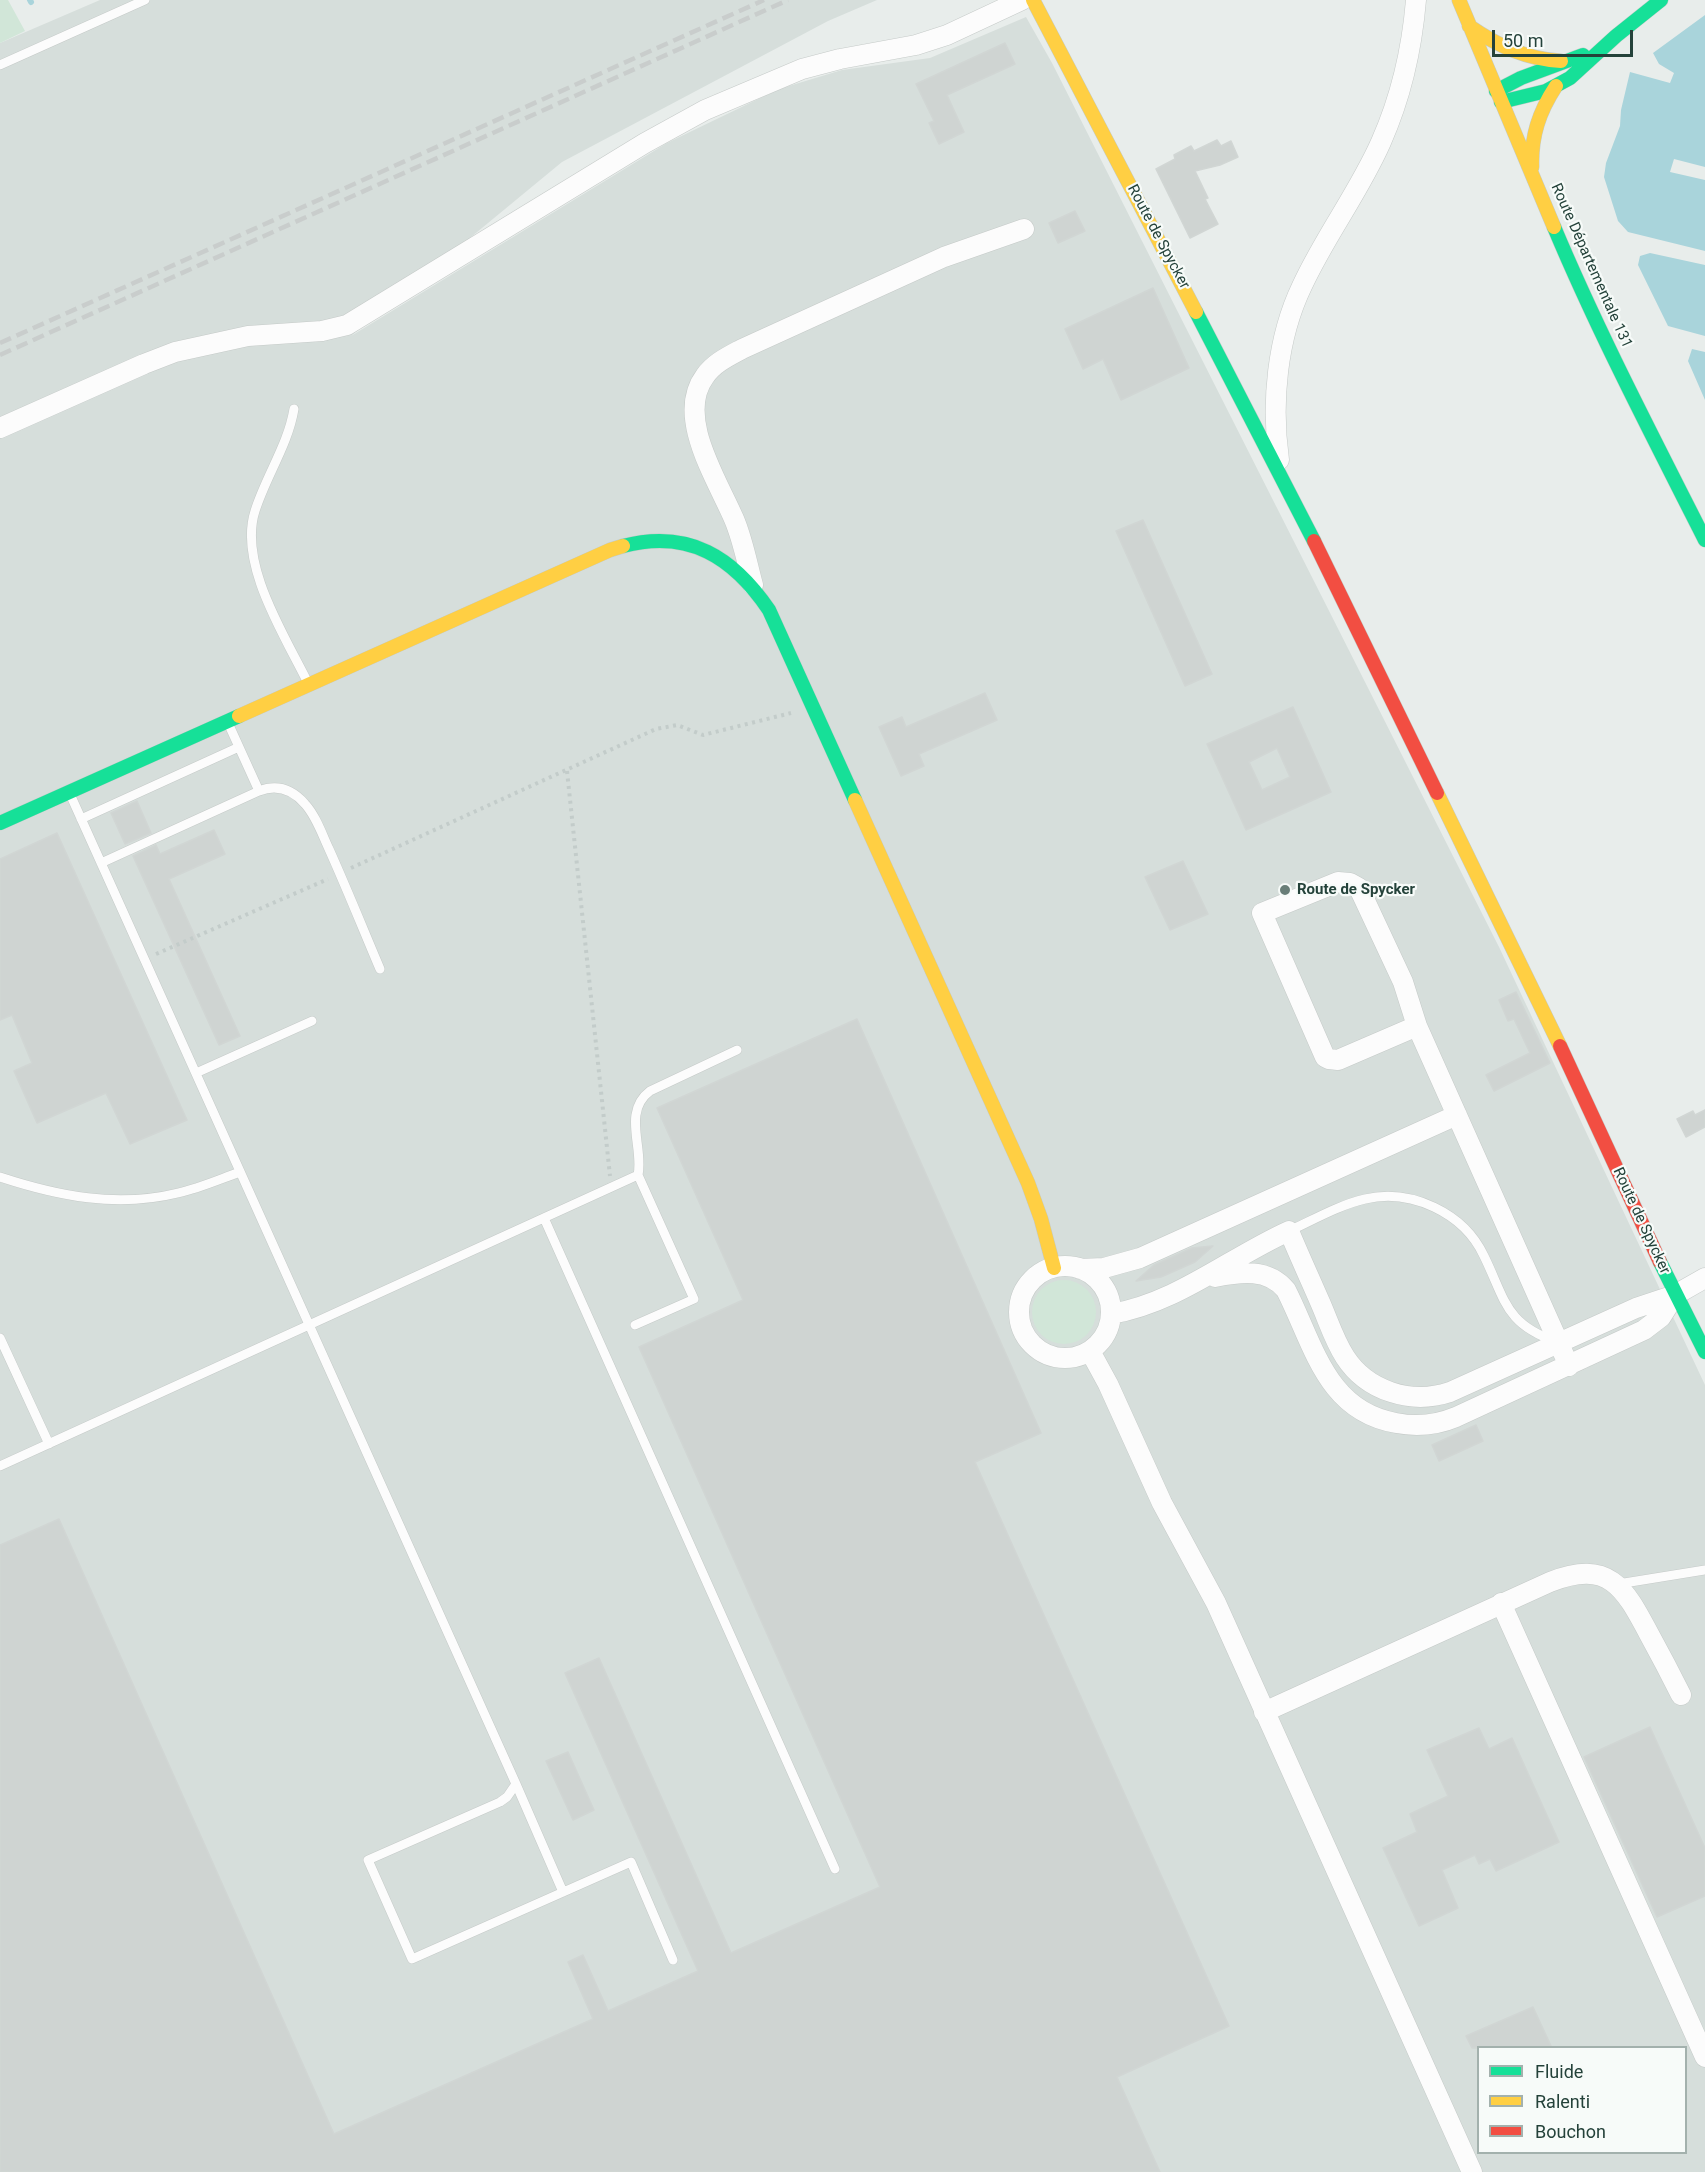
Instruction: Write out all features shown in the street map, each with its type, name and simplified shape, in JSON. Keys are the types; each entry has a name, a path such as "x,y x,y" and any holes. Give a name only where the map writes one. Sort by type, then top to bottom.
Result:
{"street":[{"path":"0,428 175,352 248,336 322,331 347,325 645,143 705,111 802,69 840,59 916,45 947,35 1022,0"},
{"name":"Route de Spycker","path":"1033,0 1281,474 1549,1023 1675,1295 1705,1352"},
{"name":"Route de Spycker","path":"1281,474 1277,446 1276,401 1281,357 1289,318 1303,284 1363,179 1388,127 1407,62 1416,0"},
{"name":"Route Départementale 131","path":"1459,0 1532,178 1580,285 1705,540"},
{"path":"1498,97 1531,96 1556,86 1587,63 1661,0"},
{"path":"1469,26 1494,43 1525,57 1573,60"},
{"path":"1498,97 1521,78 1573,60 1616,36"},
{"path":"1532,178 1534,128 1539,112 1556,86"},
{"path":"753,585 738,530 694,425 695,397 706,375 728,357 763,339 954,253 1024,229"},
{"path":"0,824 589,559 629,545 667,541 695,546 731,564 753,585 769,609 1028,1184 1054,1268"},
{"path":"1417,1026 1338,1060 1325,1057 1262,913 1330,884 1344,881 1355,885 1363,894 1403,982 1417,1026 1569,1366"},
{"path":"1140,1258 1126,1270 1110,1307 1106,1332 1090,1350 1071,1357 1052,1356 1035,1346 1023,1330 1020,1311 1024,1292 1036,1277 1054,1268 1067,1266 1080,1269 1104,1268 1140,1258 1457,1115"},
{"path":"1110,1307 1143,1307 1204,1279 1262,1244 1289,1231 1346,1358 1366,1379 1386,1390 1415,1397 1441,1395 1636,1308 1675,1295 1705,1278"},
{"path":"1080,1269 1097,1280 1103,1287 1110,1307"},
{"path":"1204,1279 1244,1273 1263,1275 1276,1280 1286,1290 1331,1383 1343,1398 1374,1417 1391,1422 1420,1425 1448,1420 1650,1327 1661,1317 1675,1295"},
{"path":"1090,1350 1108,1384 1162,1503 1216,1603 1472,2172"},
{"path":"1264,1712 1567,1576 1596,1575 1617,1584 1632,1602 1681,1695"},
{"path":"1501,1604 1705,2057"}],"lane":[{"path":"0,65 145,0"},
{"path":"294,409 288,432 255,510 250,537 258,578 309,685"},
{"path":"228,721 259,791"},
{"path":"81,819 239,747"},
{"path":"101,863 259,791 278,787 296,796 306,804 313,815 380,969"},
{"path":"69,792 563,1892"},
{"path":"196,1073 312,1021"},
{"path":"635,1325 694,1299 638,1175 640,1158 635,1125 639,1105 645,1095 737,1050"},
{"path":"0,1177 72,1196 125,1200 177,1193 240,1172"},
{"path":"0,1466 638,1175"},
{"path":"1289,1231 1365,1199 1389,1196 1427,1204 1450,1216 1477,1243 1510,1313 1534,1333 1559,1343"},
{"path":"544,1218 835,1869"},
{"path":"0,1338 49,1444"},
{"path":"1617,1584 1705,1570"},
{"path":"516,1784 507,1797 500,1802 368,1860 412,1959 631,1862 673,1960"}],"path":[{"path":"144,959 340,873 656,729 677,725 703,735 814,708"},
{"path":"567,771 612,1187"}],"shaded area":[{"path":"100,0 877,0 828,21 562,162 351,336 667,143 779,89 842,70 930,58 1026,17 1052,63 1499,947 1705,1385 1705,2172 0,2172 0,43"}],"green space":[{"path":"0,0 8,0 25,31 0,43"},
{"path":"1058,1280 1070,1280 1087,1289 1094,1300 1096,1312 1094,1324 1087,1335 1070,1344 1058,1344 1046,1339 1037,1330 1032,1318 1032,1306 1037,1294 1046,1285"}],"water":[{"path":"1705,15 1705,167 1674,159 1670,172 1705,180 1705,251 1628,232 1618,221 1604,177 1606,163 1620,126 1621,110 1630,72 1670,83 1674,73 1659,64 1653,53"},
{"path":"1650,253 1705,265 1705,336 1668,326 1638,265 1640,256"},
{"path":"1692,349 1705,352 1705,400 1688,361"}],"building":[{"path":"1005,43 1015,64 947,95 964,132 939,144 929,123 934,121 916,84"},
{"path":"1217,140 1221,146 1231,141 1238,157 1220,165 1195,171 1208,198 1205,199 1218,224 1190,238 1156,169 1175,159 1174,155 1191,146 1194,151"},
{"path":"1075,211 1085,231 1058,243 1049,223"},
{"path":"1153,288 1189,368 1121,400 1103,359 1083,369 1065,329"},
{"path":"1143,520 1212,674 1185,686 1116,531"},
{"path":"985,693 997,720 919,754 924,766 901,776 879,727 902,717 906,727"},
{"path":"1293,707 1331,792 1246,830 1207,744","holes":["1277,748 1290,777 1262,790 1249,762"]},
{"path":"137,801 151,833 125,844 111,813"},
{"path":"214,830 225,854 169,879 240,1036 219,1045 133,856 156,845 160,854"},
{"path":"57,833 187,1120 130,1144 106,1093 37,1123 14,1071 32,1063 12,1015 0,1020 0,859"},
{"path":"1183,861 1208,914 1170,930 1145,877"},
{"path":"1516,992 1550,1063 1494,1091 1486,1075 1530,1053 1514,1019 1508,1021 1499,1000"},
{"path":"857,1019 1041,1433 975,1462 1229,2026 1117,2077 1160,2172 0,2172 0,1545 59,1519 334,2134 593,2019 568,1962 583,1955 608,2011 698,1971 565,1673 599,1658 731,1953 880,1887 639,1347 743,1300 657,1108"},
{"path":"1705,1110 1705,1127 1686,1137 1677,1119 1693,1111 1695,1115"},
{"path":"1213,1246 1195,1262 1161,1277 1136,1281 1154,1265 1192,1248"},
{"path":"1476,1425 1483,1441 1439,1461 1432,1445"},
{"path":"1650,1727 1705,1848 1705,1896 1657,1917 1584,1757"},
{"path":"1479,1728 1489,1749 1512,1738 1559,1842 1496,1871 1490,1859 1479,1864 1475,1855 1442,1870 1458,1908 1419,1926 1383,1848 1417,1832 1410,1814 1448,1796 1427,1750"},
{"path":"568,1752 594,1810 573,1820 546,1761"},
{"path":"1533,2007 1551,2046 1477,2046 1477,2048 1472,2048 1466,2036"}],"railway":[{"path":"0,343 764,0"},
{"path":"0,355 788,0"}],"traffic: fast":[{"path":"1501,102 1546,91 1570,78 1616,36 1661,0"},
{"path":"1496,91 1521,78 1583,55"},
{"path":"1554,227 1608,346 1705,540"},
{"path":"1196,312 1314,541"},
{"path":"623,546 669,541 689,545 724,562 755,591 769,610 855,800"},
{"path":"0,823 239,716"},
{"path":"1660,1262 1705,1352"}],"traffic: slow":[{"path":"1033,0 1196,312"},
{"path":"1459,0 1554,227"},
{"path":"1469,26 1513,50 1548,60 1561,61"},
{"path":"1532,167 1537,125 1556,86"},
{"path":"239,716 623,546"},
{"path":"1437,793 1560,1046"},
{"path":"855,800 1028,1183 1041,1219 1054,1268"}],"traffic: jam":[{"path":"1314,541 1437,793"},
{"path":"1560,1046 1660,1262"}],"place":[{"name":"Route de Spycker","path":"1285,890"}]}
